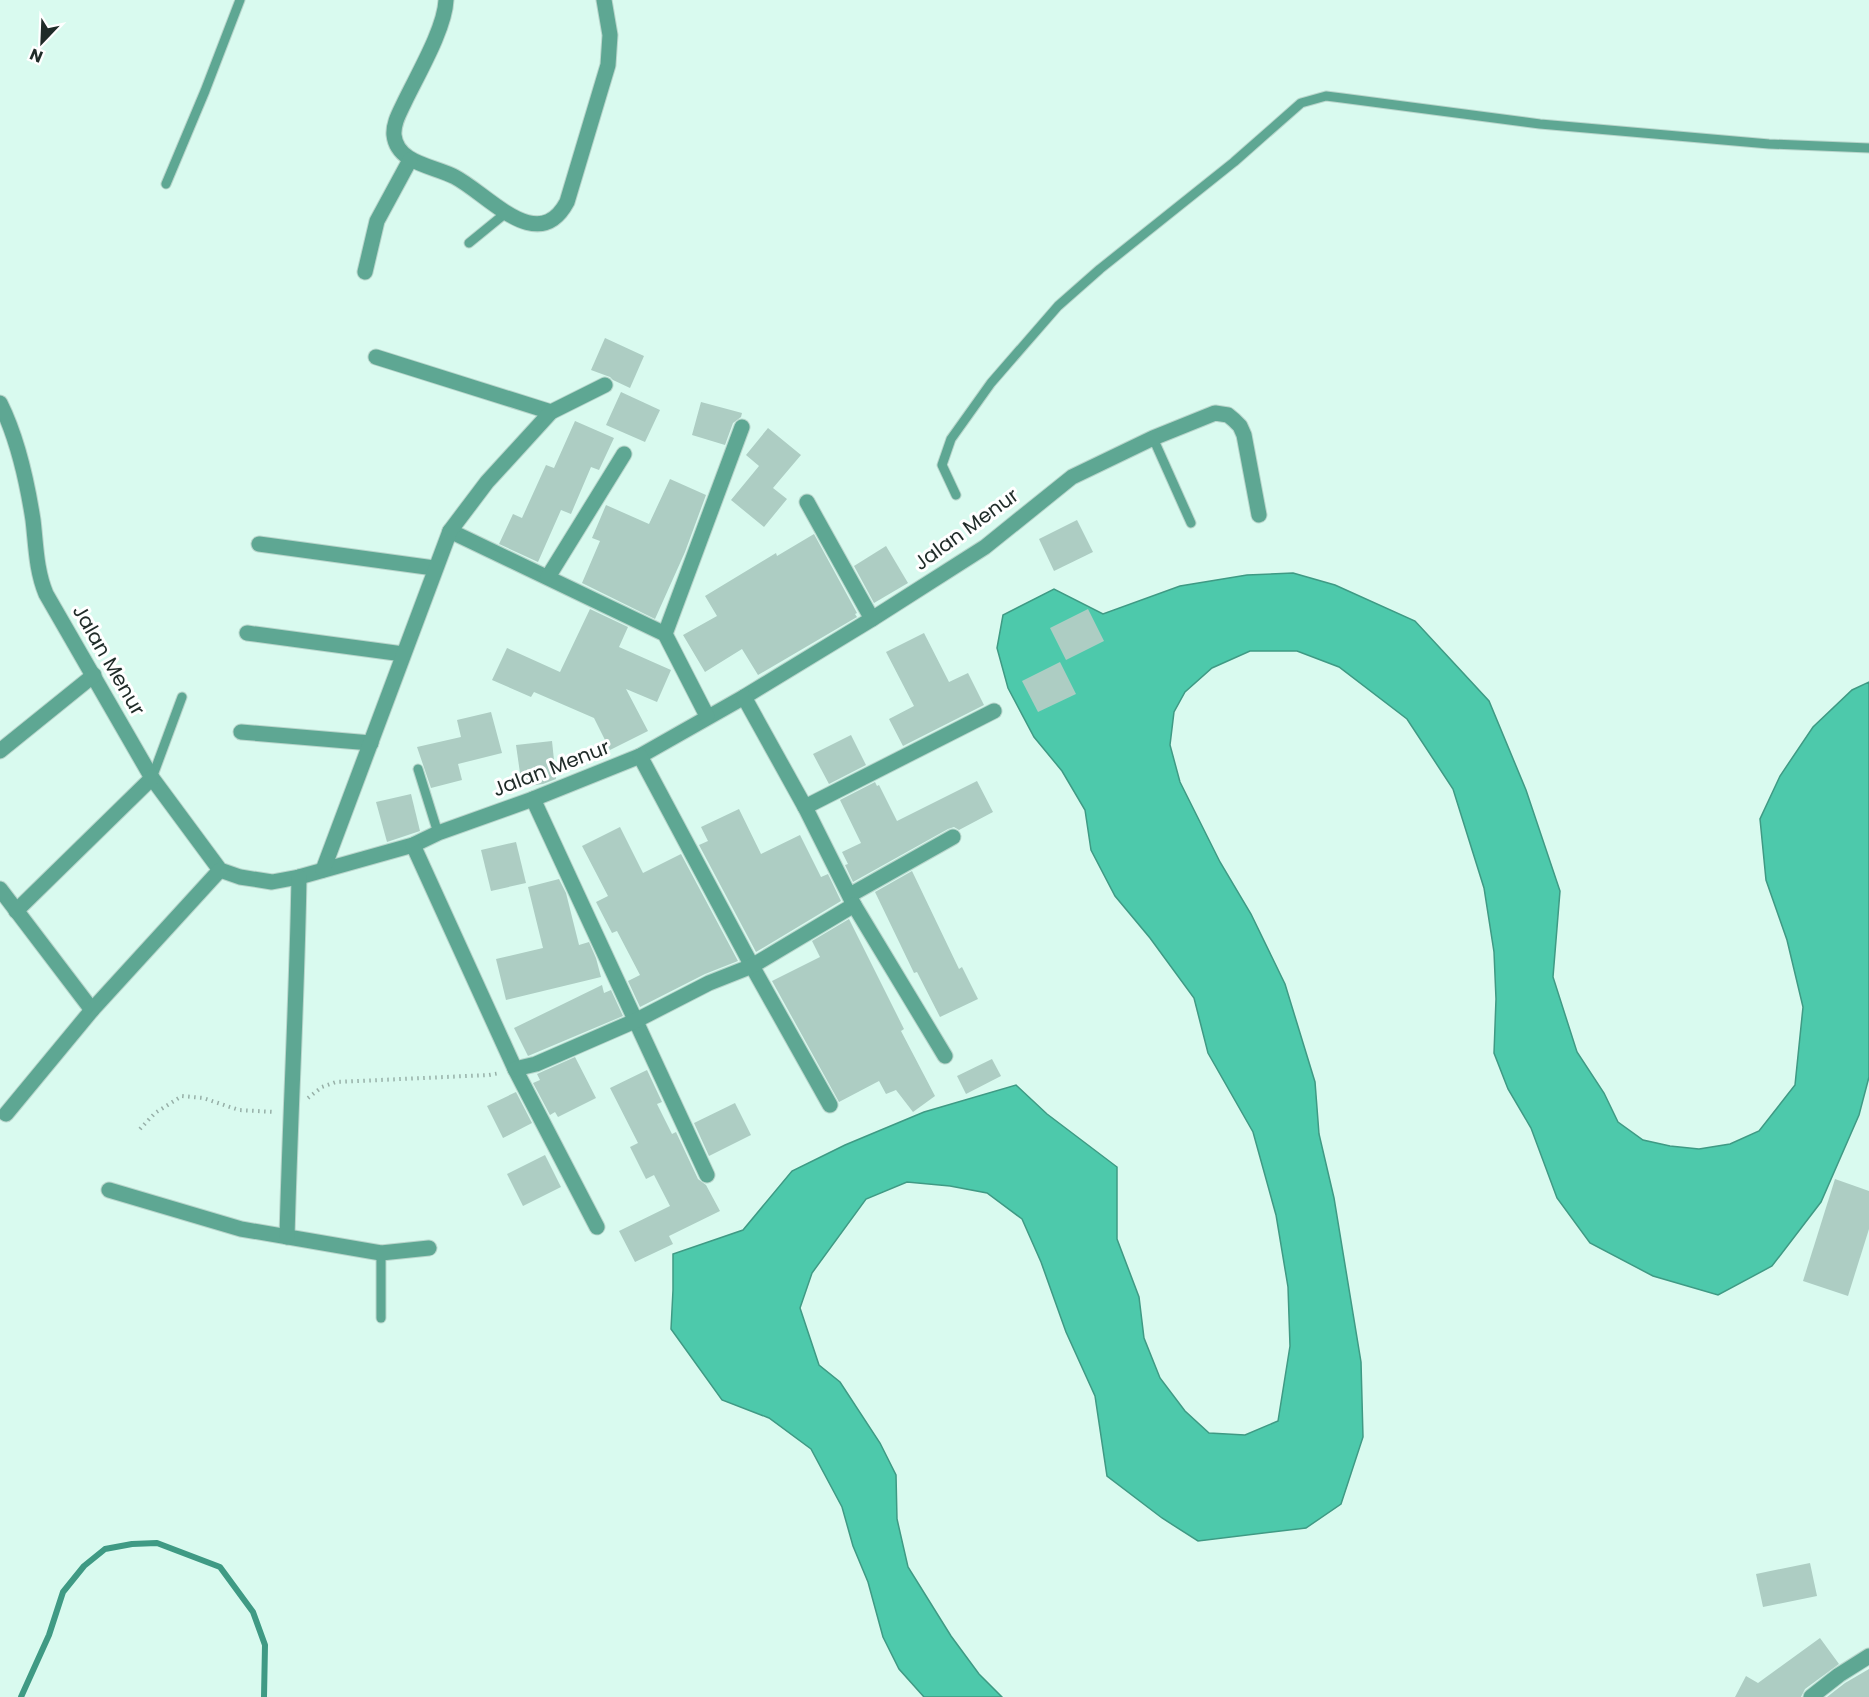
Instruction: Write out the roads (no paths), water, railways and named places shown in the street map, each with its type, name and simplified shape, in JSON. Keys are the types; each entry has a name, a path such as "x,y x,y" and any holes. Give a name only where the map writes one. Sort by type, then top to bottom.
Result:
{"street":[{"path":"446,0 441,24 395,124 396,144 410,160 456,177 507,212 529,224 544,224 558,217 567,202 608,65 610,35 604,0"},
{"path":"365,272 377,221 410,160"},
{"path":"376,357 551,412"},
{"path":"323,870 434,568 450,531 488,482 551,412 605,385"},
{"name":"Jalan Menur","path":"0,403 14,435 31,509 42,584 152,778 220,870 272,882 299,877 413,845 438,833 533,799 640,756 744,697 985,547 1072,477 1153,438 1215,412 1228,415 1240,426 1244,435 1259,515"},
{"path":"665,634 742,427"},
{"path":"548,577 624,454"},
{"path":"807,502 872,619"},
{"path":"450,531 665,634 707,716"},
{"path":"259,544 434,568"},
{"path":"247,633 403,654"},
{"path":"0,751 94,675"},
{"path":"744,697 805,807 852,900 945,1056"},
{"path":"805,807 994,711"},
{"path":"241,732 371,743"},
{"path":"640,756 752,966 830,1105"},
{"path":"16,911 152,778"},
{"path":"533,799 708,1174"},
{"path":"515,1069 536,1064 636,1020 709,983 752,966 953,837"},
{"path":"413,845 515,1069 597,1227"},
{"path":"6,1114 92,1010 220,870"},
{"path":"287,1237 290,1111 297,1006 299,877"},
{"path":"0,889 92,1010"},
{"path":"109,1190 242,1229 381,1253 429,1248"},
{"path":"1811,1697 1839,1675 1869,1656"}],"lane":[{"path":"166,184 240,0"},
{"path":"956,495 942,465 951,440 991,383 1051,314 1100,269 1179,207 1301,103 1326,96 1540,124 1769,144 1869,148"},
{"path":"469,243 507,212"},
{"path":"1153,438 1191,523"},
{"path":"152,778 182,697"},
{"path":"418,769 438,833"},
{"path":"381,1253 381,1318"}],"waterway":[{"path":"21,1697 49,1635 63,1592 84,1566 105,1549 132,1544 157,1543 220,1567 253,1612 265,1645 264,1697"}]}
